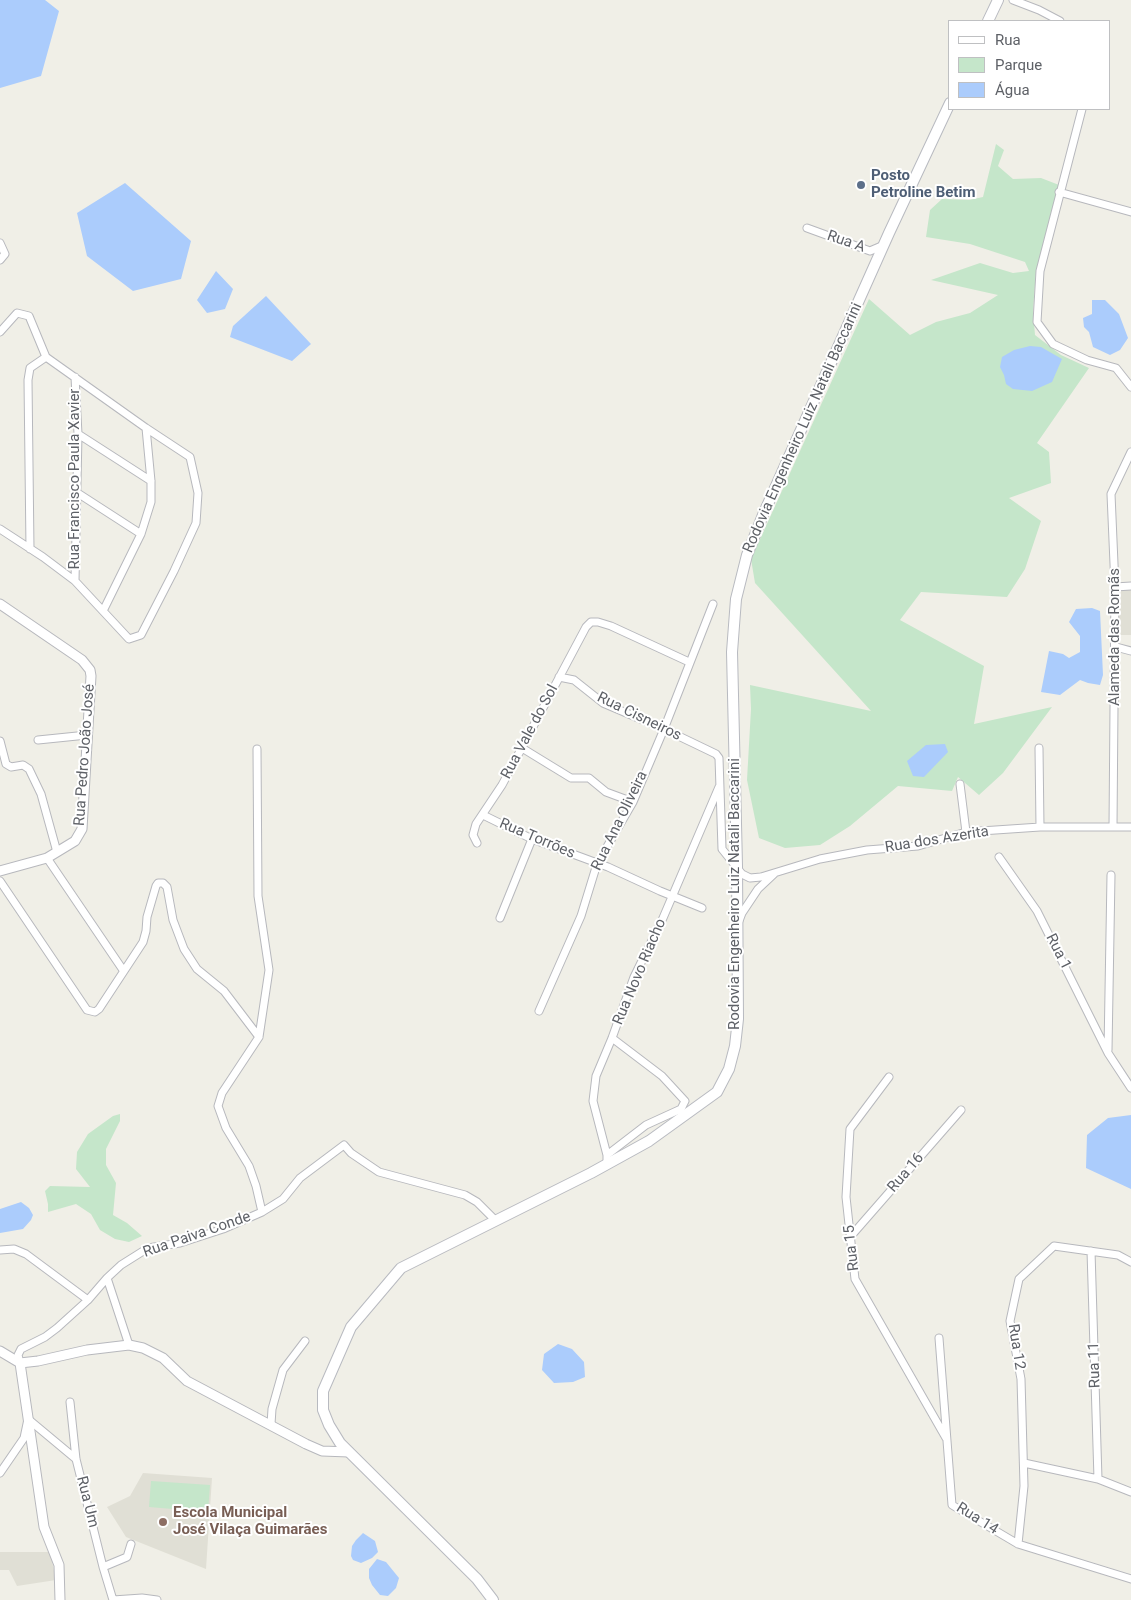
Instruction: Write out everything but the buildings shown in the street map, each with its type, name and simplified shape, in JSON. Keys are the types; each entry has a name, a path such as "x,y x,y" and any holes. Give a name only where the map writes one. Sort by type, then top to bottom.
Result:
{"main road":[{"path":"988,20 998,0"},
{"name":"Rodovia Engenheiro Luiz Natali Baccarini","path":"493,1600 477,1579 340,1443 329,1425 323,1410 323,1390 351,1327 401,1268 495,1220 607,1159 649,1141 717,1092 729,1069 735,1046 738,1019 738,927 732,652 736,599 747,555 763,515 884,244 948,107"}],"street":[{"path":"1013,0 1058,20"},
{"path":"1082,110 1040,271 1037,322 1053,344 1087,360 1116,368 1131,387"},
{"path":"1059,192 1131,212"},
{"name":"Rua A","path":"807,228 870,252 884,244"},
{"path":"0,244 3,257"},
{"path":"0,332 17,313 29,316 46,357 190,457 198,493 196,524 141,635 129,639 76,581 43,556 0,529"},
{"path":"30,548 28,380 30,368 46,357"},
{"name":"Rua Francisco Paula Xavier","path":"75,377 78,434 76,581"},
{"path":"103,610 141,534 151,502 146,428"},
{"path":"78,434 151,481"},
{"name":"Alameda das Romãs","path":"1113,827 1116,587 1111,494 1131,452"},
{"path":"76,492 141,534"},
{"path":"1116,587 1131,586"},
{"name":"Rua Pedro João José","path":"0,604 82,660 90,670 91,676 82,829 75,841 47,858 0,871"},
{"name":"Rua Ana Oliveira","path":"539,1011 581,916 597,864 632,802 664,729 713,604"},
{"name":"Rua Vale do Sol","path":"477,842 473,835 476,824 502,786 586,627 591,622 612,626 690,662"},
{"path":"1116,647 1131,651"},
{"name":"Rua Cisneiros","path":"559,677 574,680 603,703 716,754 719,758 720,785"},
{"path":"38,740 87,735"},
{"path":"0,741 6,764 11,767 24,766 29,769 41,794 57,852"},
{"path":"522,748 571,778 590,778 606,792 632,802"},
{"path":"1039,748 1040,827"},
{"path":"257,749 258,896 270,970 259,1037 222,1093 218,1106 226,1128 249,1166 262,1212"},
{"path":"960,784 966,832"},
{"path":"720,785 722,849 737,866"},
{"name":"Rua Novo Riacho","path":"607,1159 593,1101 596,1076 634,977 672,896 720,785"},
{"name":"Rua Torrões","path":"483,815 532,839 702,908"},
{"name":"Rua dos Azerita","path":"737,866 742,874 750,878 820,858 867,850 918,846 966,832 1040,827 1131,826"},
{"path":"500,918 532,839"},
{"name":"Rua 1","path":"999,857 1037,911 1108,1053 1131,1088"},
{"path":"47,858 123,970"},
{"path":"738,927 742,913 758,889 776,872"},
{"path":"1108,1053 1112,875"},
{"path":"0,881 87,1010 95,1012 99,1009 143,942 147,917 156,886 163,883 167,887 173,920 184,950 197,969 224,991 259,1037"},
{"path":"607,1159 646,1125 681,1109 685,1101 662,1076 612,1038"},
{"name":"Rua 15","path":"890,1077 850,1129 846,1197 855,1279 946,1438"},
{"name":"Rua 16","path":"850,1236 961,1110"},
{"name":"Rua Paiva Conde","path":"20,1363 18,1355 21,1349 58,1328 121,1265 148,1248 180,1243 223,1229 262,1212 283,1199 300,1178 344,1145 351,1153 379,1172 465,1195 477,1202 495,1220"},
{"name":"Rua 12","path":"1018,1544 1024,1486 1024,1462 1021,1380 1010,1322 1019,1279 1054,1246 1118,1255 1131,1262"},
{"path":"0,1250 14,1249 26,1254 88,1300"},
{"name":"Rua 11","path":"1091,1251 1098,1479"},
{"path":"107,1278 129,1345"},
{"name":"Rua 14","path":"939,1338 952,1506 1018,1544 1131,1579"},
{"path":"271,1424 272,1409 283,1370 305,1341"},
{"path":"0,1351 20,1363 38,1362 87,1350 129,1345 143,1348 163,1358 187,1381 322,1451 349,1452"},
{"path":"20,1363 44,1527 59,1565 60,1600"},
{"name":"Rua Um","path":"70,1402 76,1459 113,1600"},
{"path":"28,1419 76,1459"},
{"path":"0,1473 24,1438 28,1419"},
{"path":"1024,1462 1098,1479 1131,1492"},
{"path":"103,1567 128,1557 131,1544"},
{"path":"113,1600 142,1598 157,1600"}],"shaded area":[{"path":"1121,589 1131,589 1131,635 1118,635"},
{"name":"Escola Municipal José Vilaça Guimarães","path":"143,1473 212,1478 206,1569 126,1537 107,1507 130,1496"},
{"path":"0,1552 50,1552 56,1580 17,1586 9,1570 0,1570"}],"green space":[{"path":"996,144 1004,150 998,166 1013,179 1041,178 1059,185 1036,271 1033,311 1035,335 1061,355 1089,368 1037,443 1049,452 1051,483 1009,498 1041,521 1025,569 1007,597 921,592 900,620 984,666 974,724 1052,707 1003,773 979,795 958,777 952,791 898,786 850,826 820,845 785,848 759,838 747,780 751,709 750,685 871,711 755,583 751,559 869,299 910,335 936,322 970,313 998,295 931,280 980,263 1013,273 1029,271 1025,262 970,244 926,237 930,210 942,199 969,200 983,197"},
{"path":"120,1114 120,1121 106,1149 106,1165 116,1183 113,1215 127,1223 142,1236 129,1242 115,1239 100,1230 91,1214 76,1204 48,1212 45,1191 50,1186 90,1187 76,1169 77,1152 88,1134 113,1116"},
{"path":"151,1481 210,1485 208,1512 149,1507"}],"water":[{"path":"0,0 45,0 59,11 41,76 0,88"},
{"path":"125,183 191,241 181,279 133,291 87,256 77,213"},
{"path":"216,271 233,289 225,309 207,313 197,300"},
{"path":"266,296 311,344 292,361 230,337 233,326"},
{"path":"1092,300 1105,300 1119,314 1128,338 1120,350 1110,355 1093,347 1089,332 1084,327 1083,318 1092,314"},
{"path":"1030,346 1041,347 1062,359 1052,382 1032,391 1013,389 1006,384 1000,367 1002,357 1014,350"},
{"path":"1092,608 1100,611 1103,675 1100,685 1080,680 1060,695 1041,692 1049,651 1063,654 1069,658 1080,652 1080,636 1069,622 1076,609"},
{"path":"945,744 948,752 924,777 913,776 907,761 926,745"},
{"path":"1131,1115 1131,1189 1086,1168 1087,1135 1108,1118"},
{"path":"21,1202 29,1208 33,1215 31,1220 23,1229 0,1233 0,1209"},
{"path":"558,1344 572,1349 584,1362 585,1377 573,1382 554,1383 542,1370 544,1354"},
{"path":"363,1533 375,1541 378,1552 372,1558 361,1563 353,1560 351,1556 352,1546"},
{"path":"377,1559 386,1562 399,1578 396,1588 388,1596 380,1595 369,1578 369,1569"}],"place":[{"name":"Posto Petroline Betim","path":"861,185"},
{"name":"Escola Municipal José Vilaça Guimarães","path":"163,1522"}]}
